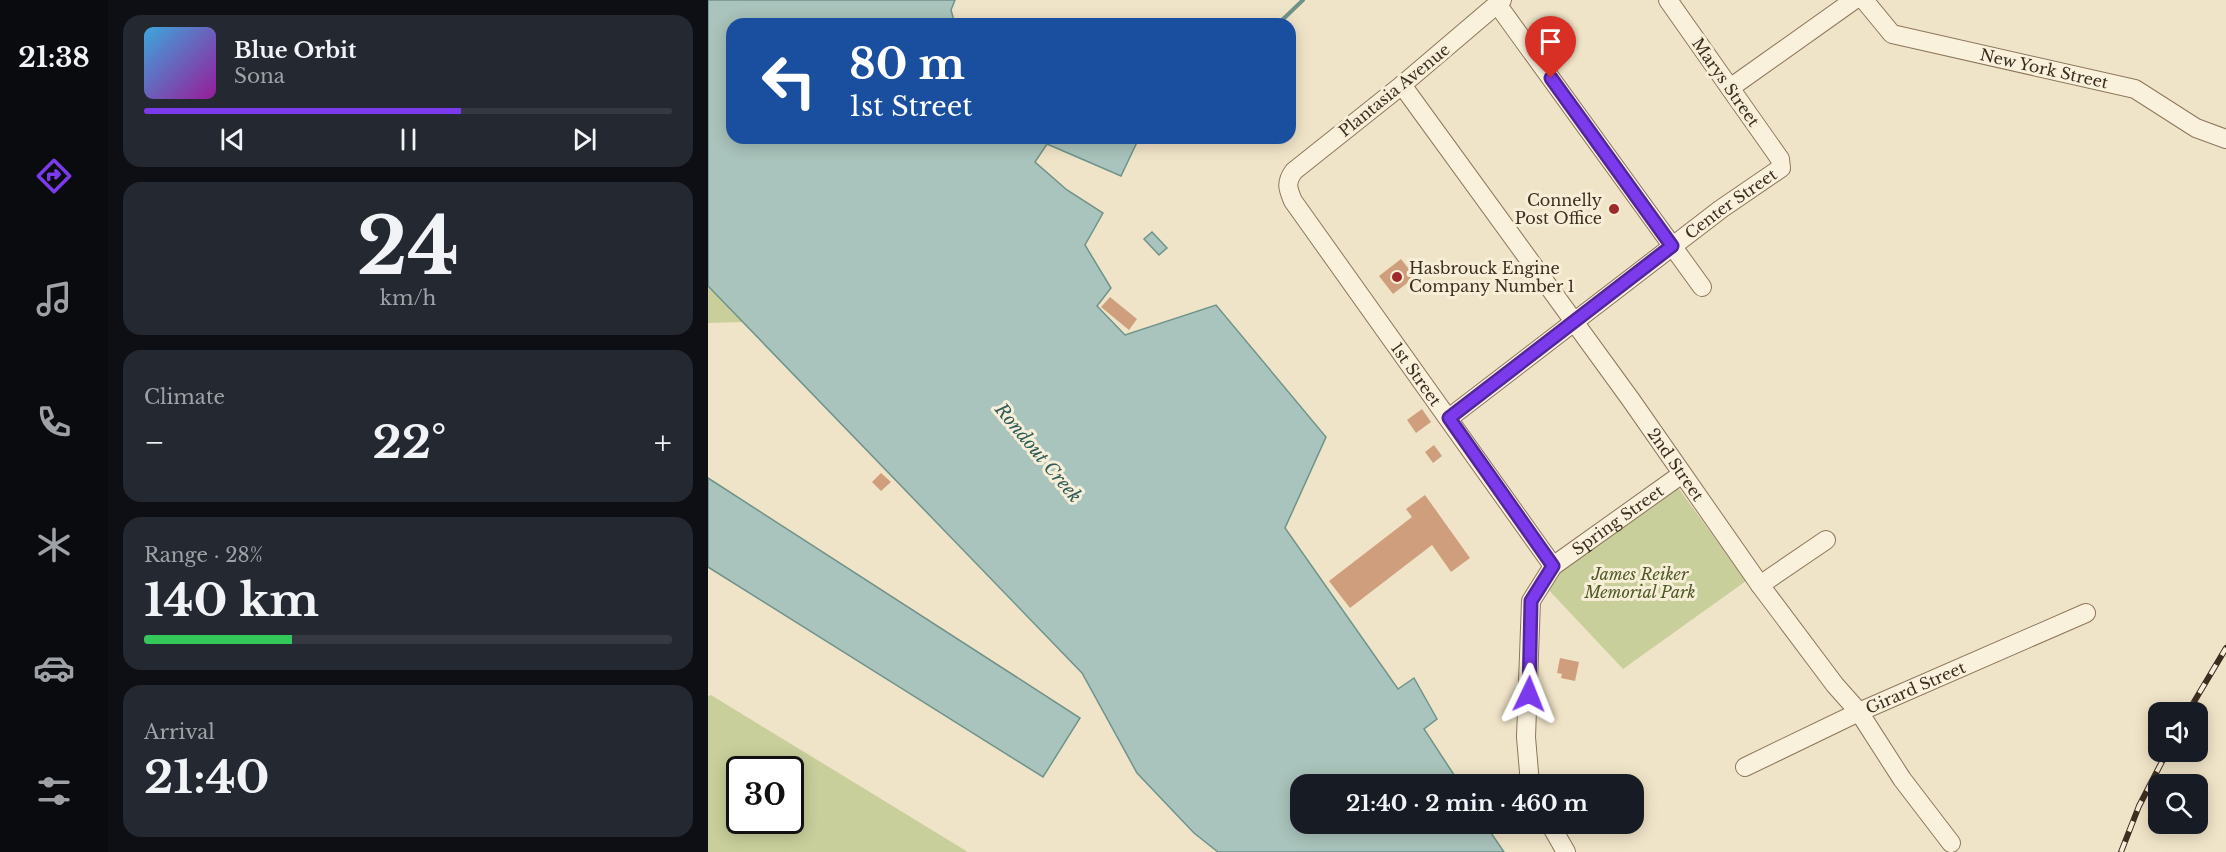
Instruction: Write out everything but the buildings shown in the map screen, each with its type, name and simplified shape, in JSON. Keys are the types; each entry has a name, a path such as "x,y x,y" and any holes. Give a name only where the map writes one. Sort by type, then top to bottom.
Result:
{"street":[{"name":"Marys Street","path":"1668,0 1782,165"},
{"path":"1730,88 1854,0"},
{"name":"New York Street","path":"1864,0 1892,34 2135,89 2196,128 2226,139"},
{"path":"1499,2 1702,287"},
{"name":"Plantasia Avenue","path":"1288,179 1294,171 1402,85 1499,2"},
{"name":"2nd Street","path":"1402,85 1760,585 1835,685 1859,712 1902,779 1951,843"},
{"name":"Center Street","path":"1449,418 1672,246 1782,165"},
{"name":"1st Street","path":"1288,179 1287,186 1293,201 1553,566"},
{"name":"Spring Street","path":"1553,566 1682,474"},
{"path":"1760,585 1826,540"},
{"path":"1529,774 1526,737 1530,672 1528,620 1531,601 1553,566"},
{"name":"Girard Street","path":"1745,767 1859,712 2086,613"},
{"path":"1556,834 1566,852"}],"green space":[{"path":"708,286 743,322 708,323"},
{"name":"James Reiker Memorial Park","path":"1677,486 1746,581 1623,669 1545,586 1559,566"},
{"path":"711,695 968,852 708,852 708,696"}],"water":[{"name":"Rondout Creek","path":"708,0 955,0 951,10 953,18 726,18 726,144 1047,144 1035,162 1067,190 1103,213 1085,245 1111,288 1097,306 1125,335 1216,305 1326,437 1285,528 1398,689 1414,678 1437,719 1424,729 1453,774 1290,774 1290,834 1492,834 1504,852 1218,852 1194,833 1137,773 1082,673 708,286"},
{"path":"1047,144 1136,144 1121,176"},
{"path":"1152,232 1167,248 1159,255 1144,239"},
{"path":"708,478 1080,718 1043,777 708,567"}],"waterway":[{"path":"1284,18 1303,0"}],"railway":[{"path":"2194,702 2226,648"},
{"path":"2121,852 2139,806 2162,762"}],"place":[{"name":"Connelly Post Office","path":"1614,209"},
{"name":"Hasbrouck Engine Company Number 1","path":"1397,277"}],"route":[{"path":"1529,694 1528,620 1531,601 1541,581 1553,566 1449,418 1672,246 1551,78"}]}
